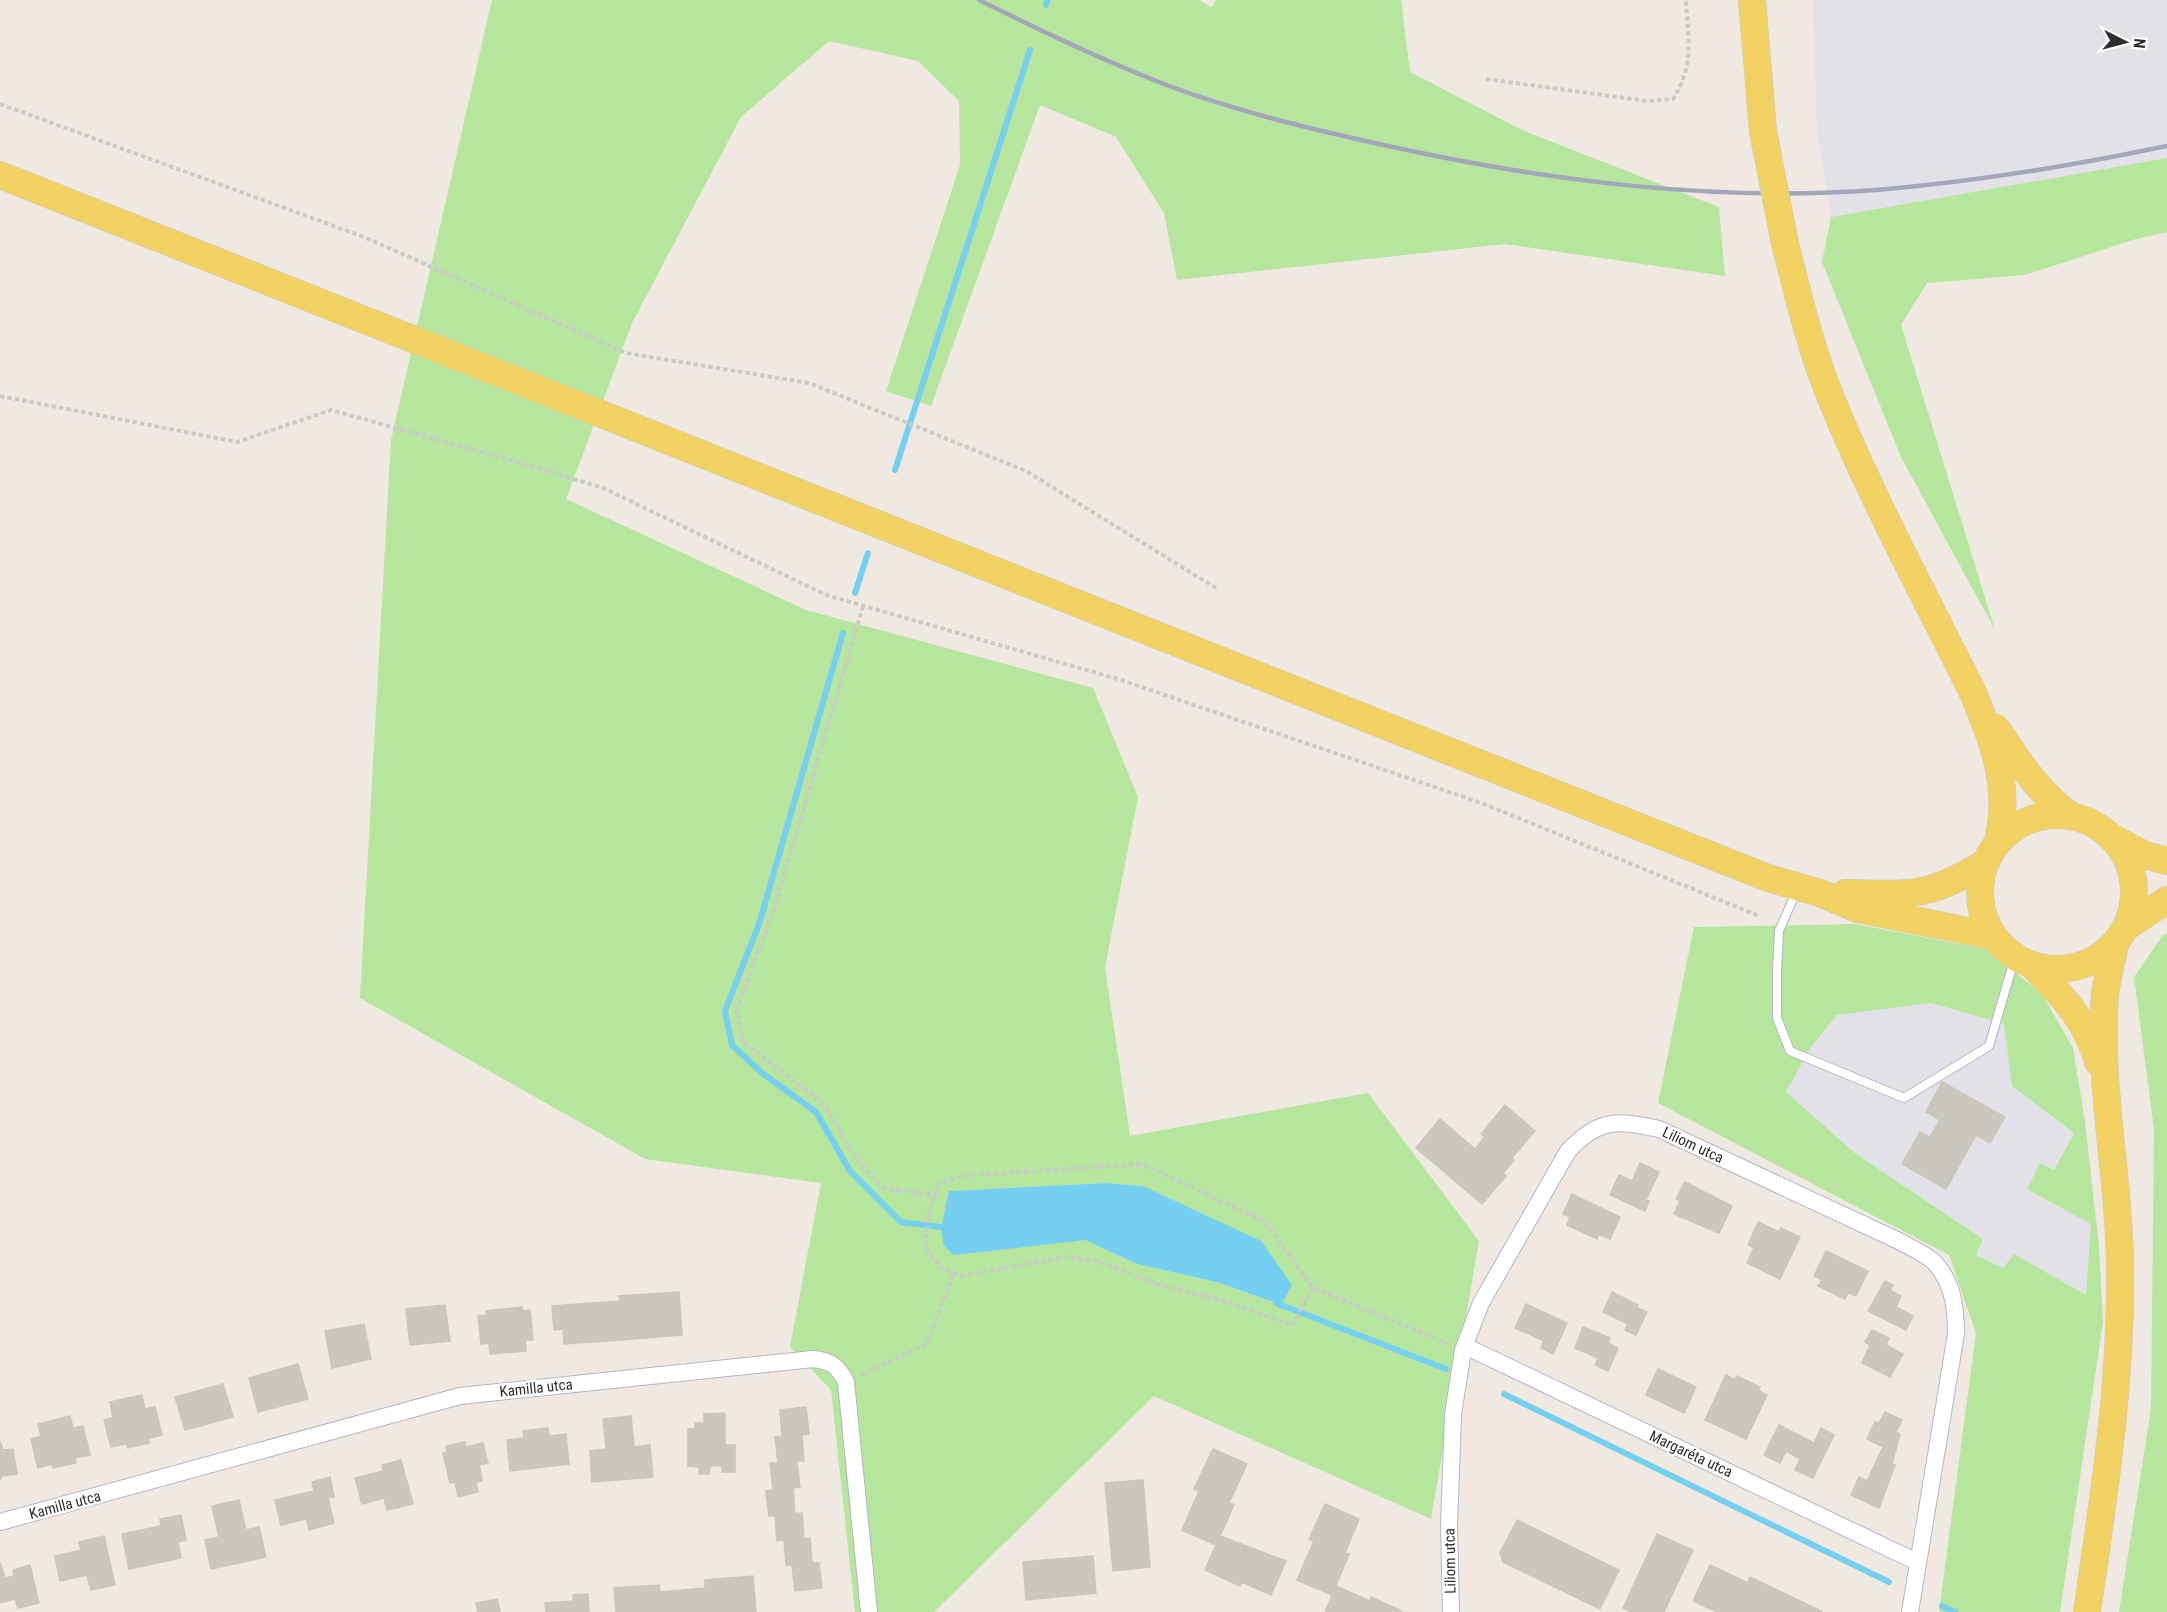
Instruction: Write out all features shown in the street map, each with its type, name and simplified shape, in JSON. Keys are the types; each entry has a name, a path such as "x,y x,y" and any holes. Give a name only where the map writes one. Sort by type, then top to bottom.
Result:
{"main road":[{"path":"1752,0 1763,131 1785,243 1801,306 1825,382 1851,443 1974,695 1990,735 2003,786 2004,818 1991,852 1980,901 1993,936"},
{"path":"0,175 1686,846 1858,909 1993,936 2024,961 2071,1005 2086,1028 2106,1092"},
{"path":"1974,695 2038,788 2051,802 2070,815 2092,823 2145,855 2167,861"},
{"path":"1809,890 1919,893 1940,888 1991,852 2015,826 2036,817 2070,815"},
{"path":"2087,1612 2110,1449 2120,1320 2120,1215 2106,1092 2105,995 2121,934 2133,906 2134,884 2124,853 2111,836"},
{"path":"2024,961 2053,969 2083,965 2101,956 2121,934 2167,900"}],"street":[{"name":"Liliom utca","path":"1451,1612 1449,1526 1453,1415 1464,1348 1481,1303 1568,1151 1586,1132 1600,1126 1631,1123 1659,1129 1901,1242 1934,1261 1947,1282 1956,1305 1956,1334 1910,1612"},
{"name":"Margaréta utca","path":"1464,1348 1917,1562"},
{"name":"Kamilla utca","path":"0,1522 460,1396 813,1359 828,1361 839,1369 846,1382"},
{"path":"846,1382 869,1612"}],"lane":[{"path":"1809,890 1779,931 1778,1018 1790,1051 1904,1098 1989,1046 2024,961"}],"path":[{"path":"1486,80 1647,101 1673,99 1685,81 1689,54 1686,0"},
{"path":"0,104 364,237 626,353 809,383 1026,471 1216,588"},
{"path":"0,396 237,442 331,411 603,488 826,595 1121,680 1484,804 1759,916"},
{"path":"863,606 774,909 737,1008 742,1041 824,1103 853,1154 883,1188 935,1195"},
{"path":"1312,1288 1292,1325 1223,1301 1157,1284 1097,1261 1066,1257 962,1276 941,1268 925,1246 929,1213 939,1184 962,1176 1142,1164 1264,1221 1312,1288 1464,1348"},
{"path":"846,1382 927,1344 954,1273"}],"shaded area":[{"path":"1813,0 2167,0 2167,158 1831,217 1817,131"},
{"path":"1931,1003 2004,1024 2012,1086 2074,1133 2053,1170 2091,1223 2086,1295 2014,1254 2003,1268 1976,1255 1983,1239 1856,1154 1785,1092 1811,1047 1837,1015"}],"green space":[{"path":"492,0 1199,0 1211,7 1216,0 1401,0 1410,72 1524,131 1719,207 1725,276 1505,244 1177,280 1164,213 1116,137 1040,105 931,406 886,391 960,165 959,101 918,61 829,41 741,117 632,323 566,499 806,610 1093,688 1138,797 1105,967 1130,1136 1368,1093 1479,1241 1431,1519 1154,1396 934,1612 855,1612 831,1390 790,1347 821,1183 645,1159 360,998 391,440","holes":["1107,1183 1143,1186 1280,1305 1220,1283 1137,1264 1085,1240 1024,1245 950,1191"]},
{"path":"2167,158 2167,232 2136,239 2025,275 1927,283 1901,325 1995,630 1901,457 1822,262 1831,217"},
{"path":"1855,924 1986,949 2042,994 2073,1048 2085,1122 2099,1246 2103,1322 2060,1612 1939,1612 1976,1333 1949,1255 1658,1103 1694,927","holes":["1931,1003 2004,1024 2012,1086 2074,1133 2054,1170 2040,1163 2027,1189 2091,1224 2086,1295 2014,1254 2003,1268 1976,1255 1983,1239 1856,1154 1786,1092 1811,1047 1837,1015"]},
{"path":"2167,933 2167,1612 2119,1612 2151,1409 2154,1129 2134,977 2163,935"}],"water":[{"path":"1107,1183 1143,1186 1261,1241 1292,1285 1281,1305 1220,1283 1137,1264 1085,1240 954,1255 944,1246 941,1228 949,1191"}],"building":[{"path":"1942,1082 2005,1117 1990,1143 1976,1135 1946,1189 1902,1164 1920,1132 1930,1137 1940,1120 1926,1112"},
{"path":"1505,1105 1535,1131 1512,1158 1514,1160 1503,1173 1506,1176 1482,1204 1416,1148 1440,1119 1475,1149 1485,1137 1481,1134"},
{"path":"1640,1163 1659,1172 1646,1200 1649,1201 1645,1211 1610,1195 1619,1175 1632,1181"},
{"path":"1685,1182 1732,1206 1719,1233 1674,1214 1680,1201 1676,1199"},
{"path":"1572,1194 1620,1217 1610,1239 1599,1234 1597,1239 1567,1225 1570,1217 1563,1214"},
{"path":"1758,1222 1779,1232 1781,1228 1800,1237 1780,1279 1747,1263 1754,1248 1748,1245"},
{"path":"1826,1251 1868,1271 1856,1296 1848,1292 1845,1299 1818,1286 1822,1280 1814,1276"},
{"path":"1885,1281 1893,1285 1890,1290 1901,1296 1896,1307 1913,1316 1906,1330 1868,1311"},
{"path":"679,1292 682,1335 622,1340 619,1296"},
{"path":"1612,1292 1647,1312 1636,1335 1625,1330 1628,1324 1603,1312"},
{"path":"619,1301 622,1340 564,1344 563,1329 554,1330 552,1306"},
{"path":"1526,1304 1567,1323 1553,1354 1541,1348 1544,1341 1515,1328"},
{"path":"445,1305 450,1341 410,1345 406,1309"},
{"path":"522,1307 523,1311 530,1310 533,1340 525,1340 526,1351 490,1354 489,1343 481,1344 478,1316 487,1315 486,1311"},
{"path":"364,1324 371,1359 332,1368 325,1331"},
{"path":"1583,1327 1610,1338 1608,1343 1618,1348 1608,1371 1595,1365 1598,1358 1575,1348"},
{"path":"1872,1330 1889,1338 1886,1345 1903,1354 1890,1377 1862,1363 1870,1345 1865,1342"},
{"path":"298,1364 308,1399 258,1412 249,1378"},
{"path":"1658,1369 1696,1387 1684,1413 1646,1395"},
{"path":"1726,1375 1735,1380 1737,1376 1760,1387 1758,1390 1767,1395 1746,1439 1705,1420"},
{"path":"223,1384 233,1417 185,1430 175,1397"},
{"path":"142,1395 145,1409 155,1407 162,1435 148,1439 149,1443 128,1448 126,1444 111,1447 104,1420 113,1418 110,1402"},
{"path":"806,1407 809,1434 802,1435 804,1461 797,1461 800,1487 793,1488 795,1513 769,1516 766,1491 773,1490 770,1463 778,1463 775,1437 782,1437 780,1410"},
{"path":"1885,1412 1902,1420 1896,1432 1900,1434 1892,1464 1895,1465 1879,1508 1851,1495 1859,1477 1867,1481 1883,1447 1867,1439 1875,1422 1879,1423"},
{"path":"725,1413 725,1445 735,1445 735,1472 722,1472 722,1466 710,1466 709,1474 699,1474 699,1467 688,1466 688,1429 695,1429 695,1423 704,1423 704,1414"},
{"path":"70,1416 73,1428 83,1426 90,1455 75,1458 76,1463 53,1468 52,1464 38,1468 31,1439 41,1436 38,1424"},
{"path":"631,1416 634,1447 650,1445 653,1477 592,1482 590,1451 606,1449 603,1419"},
{"path":"1779,1425 1814,1443 1821,1428 1834,1435 1813,1478 1795,1470 1800,1459 1786,1451 1780,1463 1764,1455"},
{"path":"548,1428 549,1436 566,1434 569,1464 510,1471 507,1440 524,1438 523,1431"},
{"path":"0,1441 3,1450 13,1449 17,1474 2,1476 0,1480"},
{"path":"465,1442 466,1447 483,1443 488,1463 479,1465 482,1481 476,1482 478,1492 458,1497 455,1482 450,1483 443,1453 447,1452 446,1446"},
{"path":"1213,1449 1247,1464 1229,1503 1234,1505 1216,1545 1182,1530 1199,1491 1194,1489"},
{"path":"401,1460 413,1504 387,1510 384,1498 362,1504 355,1478 383,1471 382,1465"},
{"path":"330,1477 334,1497 328,1498 334,1523 309,1530 307,1519 281,1525 275,1500 314,1491 312,1482"},
{"path":"1143,1480 1150,1567 1113,1571 1105,1483"},
{"path":"239,1500 246,1530 259,1527 266,1557 211,1569 205,1540 219,1537 212,1506"},
{"path":"1325,1504 1359,1519 1345,1553 1349,1554 1332,1595 1297,1580 1314,1541 1309,1539"},
{"path":"802,1513 804,1539 810,1538 812,1563 819,1563 822,1588 795,1591 792,1565 786,1565 784,1540 777,1541 775,1515"},
{"path":"181,1515 186,1540 178,1542 181,1558 129,1569 122,1534 161,1526 160,1519"},
{"path":"1517,1520 1619,1570 1600,1609 1503,1562 1500,1553"},
{"path":"1657,1534 1693,1550 1664,1612 1632,1612 1623,1608"},
{"path":"104,1536 115,1585 91,1590 87,1575 60,1581 55,1556 81,1550 79,1542"},
{"path":"1220,1536 1286,1561 1271,1595 1242,1582 1240,1586 1205,1570"},
{"path":"1093,1556 1096,1593 1026,1600 1023,1562"},
{"path":"0,1562 5,1578 14,1576 13,1570 30,1565 39,1603 18,1608 15,1599 0,1603"},
{"path":"1710,1565 1748,1583 1750,1577 1823,1612 1717,1612 1693,1601"},
{"path":"753,1576 756,1612 685,1612 683,1590 705,1588 705,1580"},
{"path":"659,1585 660,1592 683,1590 685,1612 616,1612 614,1588"},
{"path":"1336,1586 1370,1601 1371,1597 1402,1611 1325,1612"},
{"path":"588,1594 589,1612 546,1612 545,1603 573,1601 573,1595"},
{"path":"497,1599 500,1612 478,1612 476,1603"}],"waterway":[{"path":"1046,5 1048,0"},
{"path":"895,470 1030,50"},
{"path":"855,593 868,553"},
{"path":"843,633 759,924 725,1011 732,1045 762,1073 816,1112 850,1171 901,1222 949,1228"},
{"path":"1276,1303 1446,1369"},
{"path":"1504,1394 1889,1582"},
{"path":"1942,1606 1955,1612"}],"railway":[{"path":"979,0 1121,66 1169,86 1222,104 1305,127 1388,146 1509,169 1630,186 1753,193 1876,190 2022,173 2167,146"}]}
